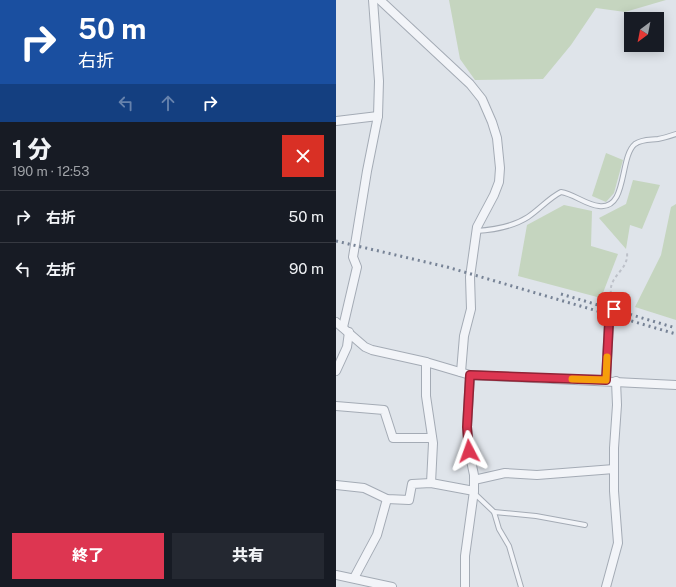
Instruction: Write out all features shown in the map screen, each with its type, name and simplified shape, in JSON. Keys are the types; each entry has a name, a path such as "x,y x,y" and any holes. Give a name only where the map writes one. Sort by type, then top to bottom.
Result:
{"street":[{"path":"336,371 347,347 343,327 357,266 353,257 367,171 378,116 379,81 373,0"},
{"path":"380,0 470,84 482,99 497,138 500,168 499,182 476,231 470,277 471,309 464,336 461,372"},
{"path":"336,121 378,116"},
{"path":"606,380 609,323 615,302"},
{"path":"343,327 365,348 426,362 470,375 606,380 676,385"},
{"path":"426,362 426,396 432,438 433,461 431,483"},
{"path":"465,587 465,556 474,492 474,480 467,427 470,375"},
{"path":"606,587 618,543 614,469 617,405 616,381"},
{"path":"336,406 384,410 393,438 432,438"},
{"path":"474,480 505,473 537,475 614,469"},
{"path":"336,485 364,488 387,499 409,500 412,484 431,483 474,492"},
{"path":"354,578 377,535 387,499"},
{"path":"336,575 392,587"}],"lane":[{"path":"476,231 488,230 519,222 561,192 570,193 598,206 606,205 620,191 630,149 635,144 644,140 658,139 676,134"},
{"path":"474,492 494,512 499,529 509,546 521,587"},
{"path":"494,512 536,516 585,524"}],"path":[{"path":"615,302 610,286 612,280 626,265 628,260 627,253"}],"green space":[{"path":"449,0 666,0 625,12 596,8 571,45 543,79 475,80 460,59"},
{"path":"606,153 623,160 614,193 606,202 592,196"},
{"path":"633,180 660,185 642,229 630,225 626,249 599,218 626,204"},
{"path":"676,204 676,320 635,307 661,255 671,207"},
{"path":"564,205 592,211 591,246 618,254 601,298 518,276 527,225"}],"railway":[{"path":"336,241 447,267 676,334"},
{"path":"561,294 676,328"}],"slow traffic":[{"path":"572,379 606,380 607,357"}],"route":[{"path":"469,451 467,427 470,375 606,380 609,323 614,309"}]}
